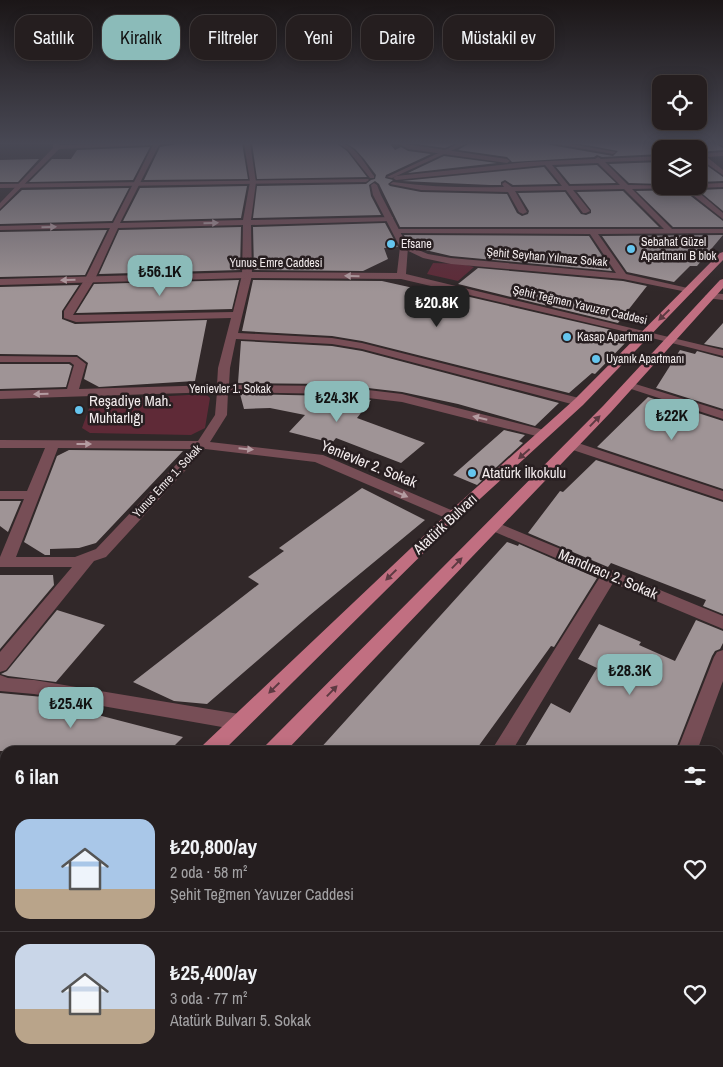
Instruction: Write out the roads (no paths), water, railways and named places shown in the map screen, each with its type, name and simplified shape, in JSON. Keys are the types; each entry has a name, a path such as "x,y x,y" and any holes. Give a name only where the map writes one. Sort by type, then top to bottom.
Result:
{"main road":[{"name":"Atatürk Bulvarı","path":"215,746 453,516 579,402 723,255"},
{"path":"278,746 572,446 670,340 717,296 723,282"}],"street":[{"path":"0,208 15,193"},
{"path":"131,193 90,279 68,316 76,319 237,315"},
{"name":"Yunus Emre 1. Sokak","path":"88,558 101,553 202,445 221,415 224,368 247,275 247,222 251,193"},
{"path":"376,193 404,246 401,276"},
{"path":"512,193 523,212"},
{"path":"570,193 586,212"},
{"path":"633,193 671,232"},
{"path":"697,195 723,217"},
{"path":"0,228 390,219"},
{"path":"396,231 723,231"},
{"path":"592,232 623,276"},
{"name":"Şehit Seyhan Yılmaz Sokak","path":"404,246 426,256 451,261 623,276 688,291"},
{"name":"Yunus Emre Caddesi","path":"0,282 247,275 401,276"},
{"name":"Şehit Teğmen Yavuzer Caddesi","path":"401,276 646,333 723,353"},
{"path":"232,336 332,341 354,345 579,402"},
{"path":"0,359 73,359 80,364 72,393"},
{"path":"629,385 723,415"},
{"name":"Yenievler 1. Sokak","path":"0,395 223,388 334,390 402,398 544,434"},
{"name":"Yenievler 2. Sokak","path":"0,444 202,445 318,458 453,516"},
{"path":"52,444 3,562 76,562 88,558"},
{"path":"572,446 723,496"},
{"path":"0,495 32,495"},
{"name":"Mandıracı 2. Sokak","path":"493,526 723,622"},
{"path":"0,665 88,558"},
{"path":"504,746 610,575"},
{"path":"689,746 723,657"},
{"path":"0,682 5,685 34,687 239,722"}],"place":[{"name":"Efsane","path":"391,244"},
{"name":"Sebahat Güzel Apartmanı B blok","path":"631,249"},
{"name":"Kasap Apartmanı","path":"567,337"},
{"name":"Uyanık Apartmanı","path":"596,359"},
{"name":"Reşadiye Mah. Muhtarlığı","path":"79,410"},
{"name":"Atatürk İlkokulu","path":"472,473"}]}
